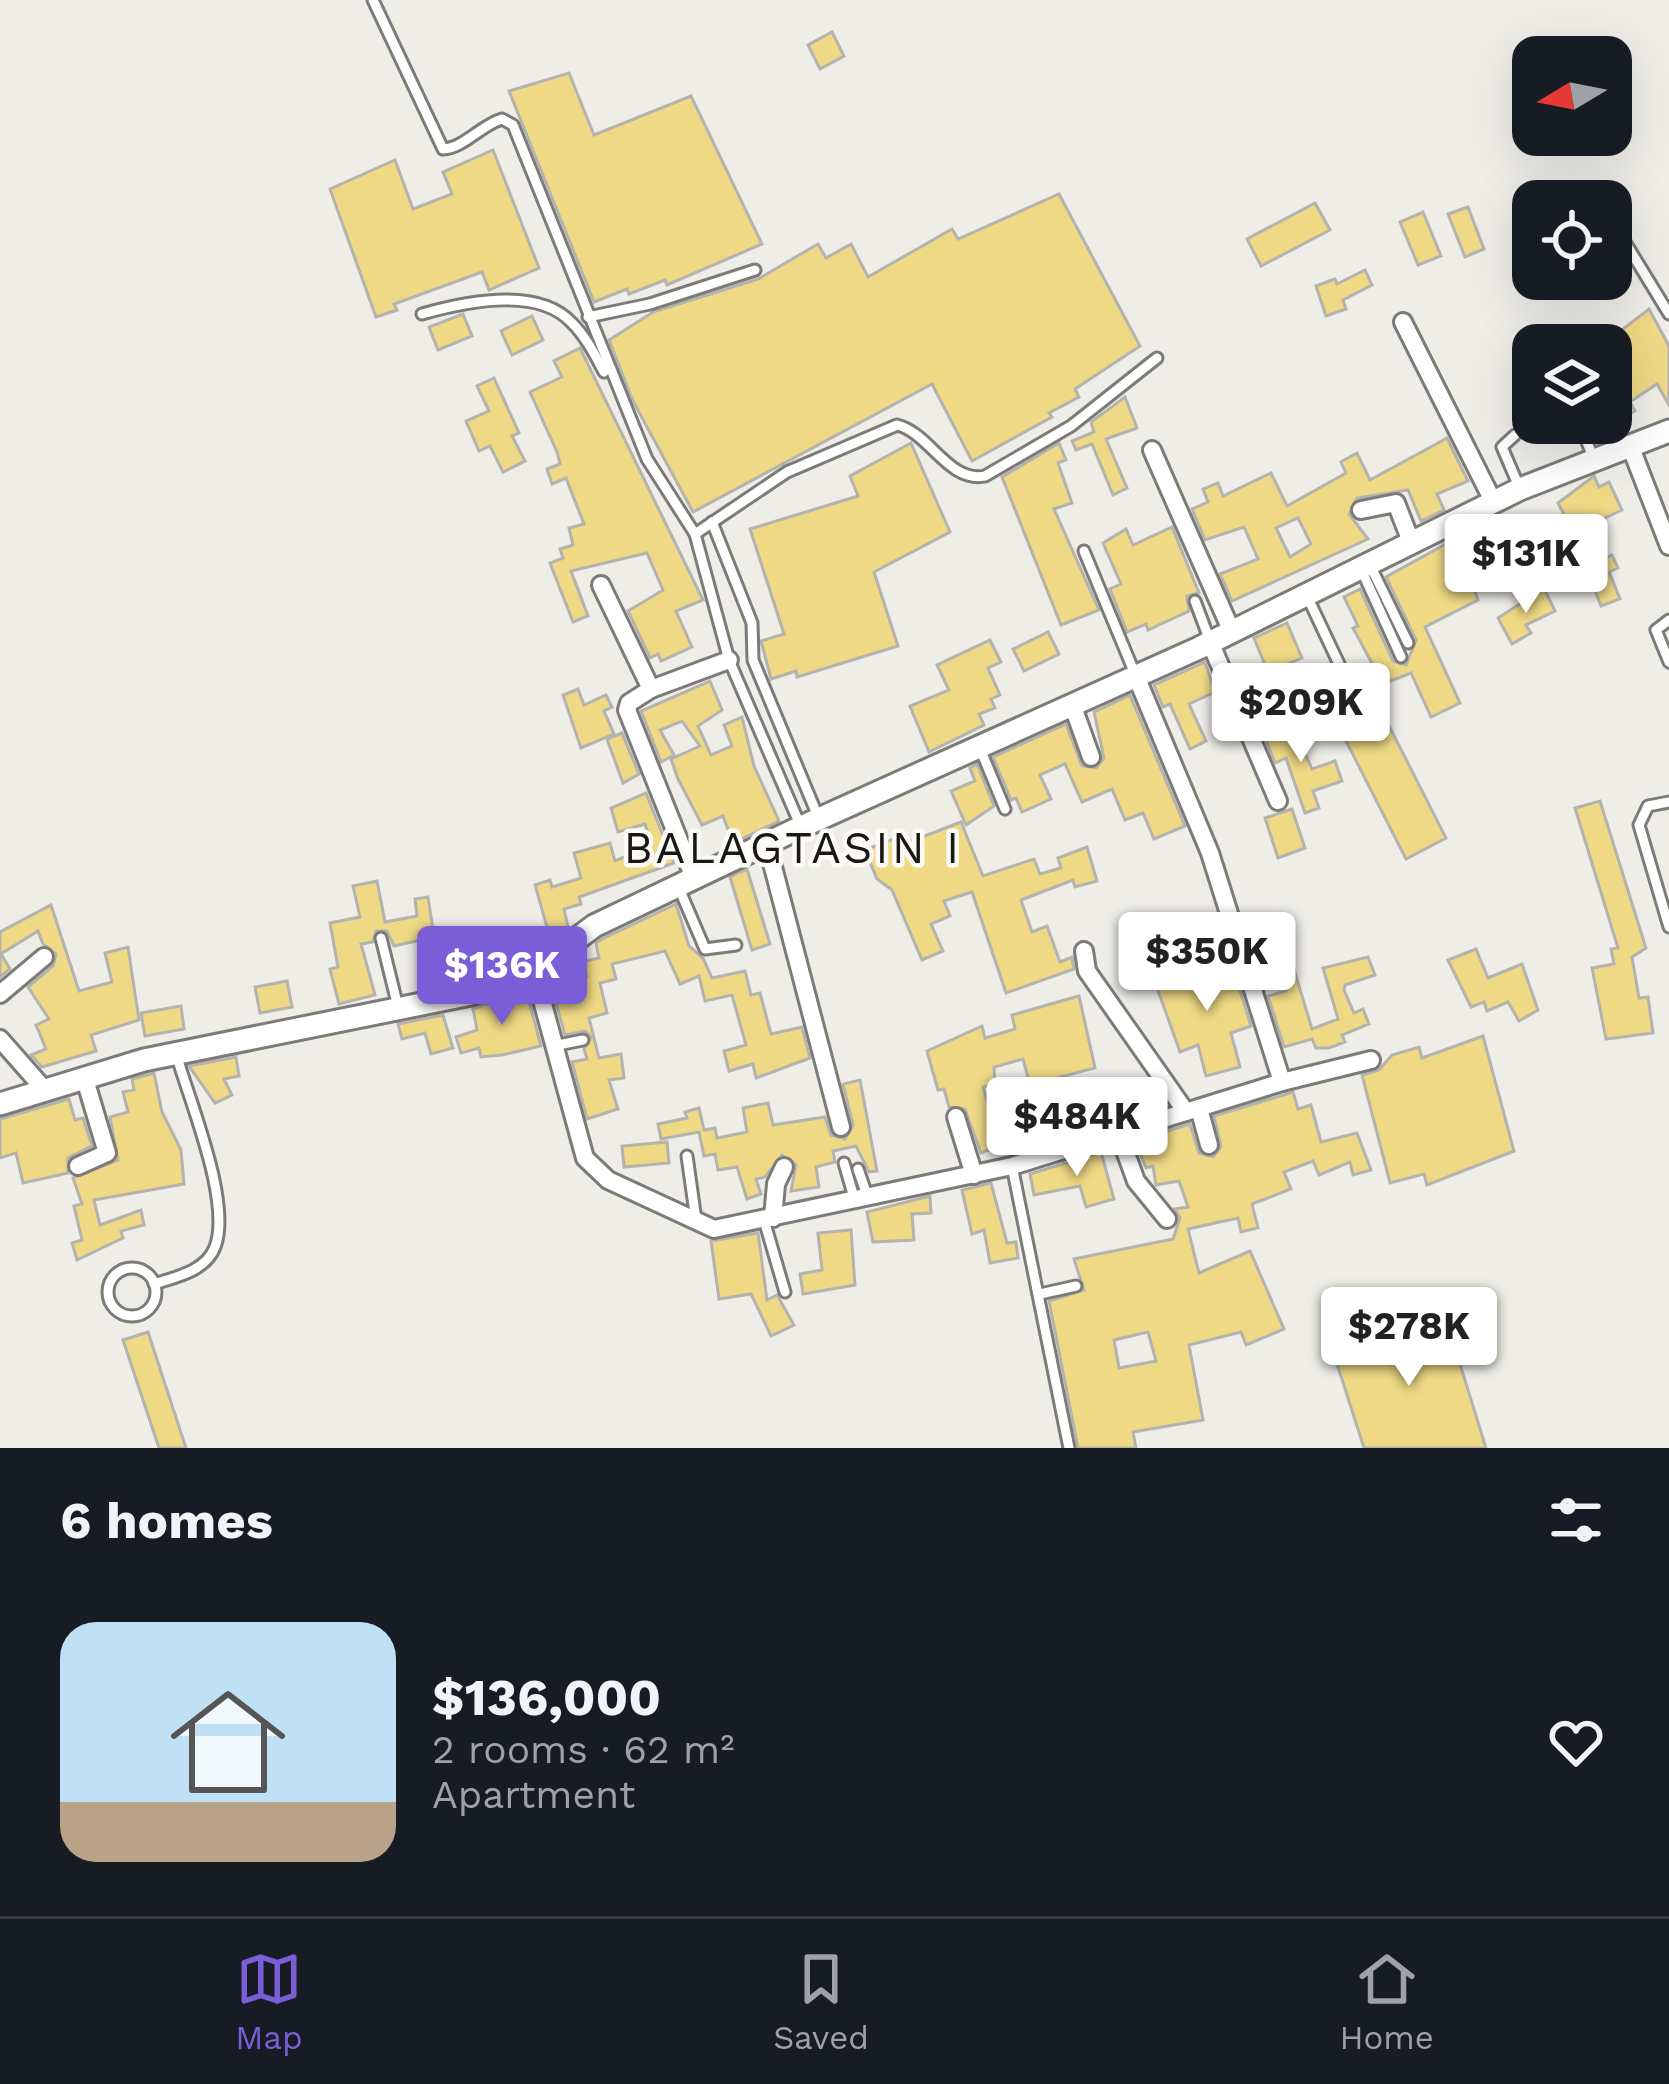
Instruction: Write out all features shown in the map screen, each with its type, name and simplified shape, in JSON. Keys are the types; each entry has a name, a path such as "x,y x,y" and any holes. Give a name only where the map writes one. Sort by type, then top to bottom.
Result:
{"street":[{"path":"1403,322 1493,501"},
{"path":"0,1104 176,1052 453,997 535,971 594,926 686,882 1232,632 1520,488 1669,431"},
{"path":"1631,448 1669,546"},
{"path":"1152,450 1232,632"},
{"path":"1361,510 1396,503 1412,544"},
{"path":"601,585 651,689"},
{"path":"1210,642 1278,801"},
{"path":"686,882 629,703 651,689 729,660"},
{"path":"1136,676 1217,872 1282,1082"},
{"path":"1072,704 1091,757"},
{"path":"767,844 842,1127"},
{"path":"1084,950 1090,976 1193,1110 1209,1145"},
{"path":"0,994 44,957"},
{"path":"535,971 585,1158 608,1180 697,1226 714,1229 1012,1166 1282,1082 1371,1060"},
{"path":"0,1039 44,1089"},
{"path":"78,1166 106,1153 84,1076"},
{"path":"956,1117 974,1175"},
{"path":"1119,1134 1136,1181 1167,1220"},
{"path":"769,1219 784,1167"}],"lane":[{"path":"373,0 443,149 451,150 490,123 502,119 513,125 647,459 695,534 729,660 810,823"},
{"path":"1632,253 1669,314"},
{"path":"588,316 650,304 755,270"},
{"path":"422,314 460,303 496,302 532,304 564,316 620,396"},
{"path":"695,534 787,472 897,425 913,429 954,469 972,478 986,476 1071,425 1157,358"},
{"path":"1512,438 1502,448 1520,488"},
{"path":"1588,444 1594,459"},
{"path":"712,522 752,623 753,660 810,823"},
{"path":"1084,551 1136,676"},
{"path":"1365,567 1408,643"},
{"path":"1365,567 1401,657"},
{"path":"1307,596 1363,715"},
{"path":"1195,601 1210,642"},
{"path":"1669,620 1656,630 1669,662"},
{"path":"979,746 1005,809"},
{"path":"1669,802 1648,806 1639,825 1669,927"},
{"path":"686,882 705,950 736,945"},
{"path":"381,938 398,1007"},
{"path":"434,953 453,997"},
{"path":"553,1046 583,1040"},
{"path":"154,1284 192,1272 214,1250 218,1224 210,1172 176,1052"},
{"path":"687,1156 697,1226"},
{"path":"844,1163 861,1199"},
{"path":"1012,1166 1069,1448"},
{"path":"858,1169 861,1199"},
{"path":"769,1219 785,1292"},
{"path":"136,1269 154,1284 152,1306 140,1315 118,1312 109,1300 110,1284 120,1272 136,1269"},
{"path":"1040,1294 1076,1286"}],"building":[{"path":"832,32 844,56 820,69 808,45"},
{"path":"569,73 594,135 691,96 762,244 667,285 665,280 594,302 509,91"},
{"path":"493,150 539,268 489,290 482,272 394,304 397,310 376,317 330,189 395,160 413,209 452,194 443,172"},
{"path":"1059,194 1140,346 1075,389 1079,397 1049,413 1052,417 972,461 932,384 693,512 633,401 609,340 653,312 758,279 818,244 826,258 851,244 868,277 952,229 958,239"},
{"path":"1315,203 1330,230 1261,266 1247,239"},
{"path":"1468,207 1484,249 1465,257 1448,214"},
{"path":"1423,212 1441,256 1418,265 1400,222"},
{"path":"1365,270 1372,285 1343,300 1346,309 1326,316 1316,286 1335,279 1337,284"},
{"path":"1649,309 1669,346 1669,405 1657,384 1632,401 1629,324"},
{"path":"463,314 472,336 438,350 429,327"},
{"path":"532,316 543,340 512,355 501,331"},
{"path":"580,348 703,600 676,611 692,647 661,661 658,654 650,658 628,611 663,590 647,553 571,571 588,616 573,622 550,563 563,558 560,549 573,545 569,528 584,524 566,478 552,484 547,469 560,464 530,392 562,377 554,361"},
{"path":"494,378 519,433 512,436 525,461 503,472 490,446 479,451 466,421 489,411 477,386"},
{"path":"1125,397 1137,428 1106,439 1127,488 1113,495 1092,444 1076,450 1072,441 1094,432 1091,422"},
{"path":"1447,438 1468,481 1437,494 1444,510 1421,521 1408,490 1357,498 1349,514 1368,539 1232,601 1220,574 1258,559 1244,527 1205,540 1192,509 1208,502 1203,489 1218,483 1223,496 1271,473 1287,506 1346,473 1341,462 1357,453 1370,480","holes":["1298,518 1311,544 1290,557 1276,528"]},
{"path":"911,443 950,532 874,572 898,646 797,677 796,671 771,679 761,641 784,634 750,529 858,496 850,476"},
{"path":"1059,443 1066,460 1058,463 1072,503 1054,509 1099,610 1061,625 1002,477"},
{"path":"1594,476 1599,487 1609,482 1622,510 1592,524 1597,535 1579,543 1558,503"},
{"path":"1480,525 1490,547 1463,559 1478,600 1425,627 1460,703 1431,717 1411,673 1383,684 1353,628 1358,626 1344,597 1360,589 1393,661 1406,665 1416,640 1386,577"},
{"path":"1172,527 1199,593 1187,596 1189,611 1148,630 1146,624 1127,632 1110,589 1121,584 1103,543 1126,529 1133,545"},
{"path":"1528,543 1537,568 1508,579 1498,554"},
{"path":"1612,555 1618,568 1609,572 1620,599 1601,606 1591,580 1582,584 1577,572"},
{"path":"1544,588 1555,611 1526,625 1531,633 1512,644 1498,618"},
{"path":"1287,623 1302,658 1268,672 1254,638"},
{"path":"1048,632 1059,654 1024,671 1013,649"},
{"path":"990,640 1001,662 988,668 1000,695 991,699 995,708 979,714 984,725 929,752 910,706 949,690 937,665"},
{"path":"1205,662 1215,692 1189,704 1206,741 1190,749 1170,704 1163,707 1154,685"},
{"path":"710,681 722,710 698,726 711,755 732,746 724,725 742,717 754,766 779,821 733,843 723,816 702,825 671,759 700,746 682,721 660,730 674,755 661,762 641,711"},
{"path":"578,689 584,705 606,695 612,707 604,711 614,734 581,748 563,695"},
{"path":"1130,695 1185,826 1154,839 1143,813 1125,820 1112,789 1082,802 1065,764 1040,775 1051,799 1022,812 1016,798 1011,800 993,757 1066,724 1082,766 1096,768 1104,758 1094,712"},
{"path":"1386,720 1446,838 1406,859 1346,741"},
{"path":"1291,722 1312,769 1335,761 1342,781 1313,791 1319,808 1305,813 1286,758 1275,763 1264,735"},
{"path":"622,733 639,774 623,783 607,739"},
{"path":"977,764 994,806 966,825 951,791 975,781 970,768"},
{"path":"646,793 674,863 579,897 581,904 564,909 568,927 550,938 535,885 550,880 552,887 581,878 574,853 610,843 615,861 652,845 645,824 618,832 611,808"},
{"path":"1600,801 1646,948 1632,957 1639,998 1648,997 1653,1033 1606,1039 1592,968 1614,964 1611,949 1618,948 1575,808"},
{"path":"1292,809 1305,848 1278,858 1265,818"},
{"path":"961,822 983,876 1034,859 1040,874 1061,868 1058,858 1087,847 1097,881 1075,887 1073,880 1021,900 1032,932 1047,926 1060,962 1072,957 1074,969 1006,993 972,892 944,901 950,916 931,924 943,951 922,960 892,890 877,879 865,850 896,838 899,846"},
{"path":"747,869 770,944 752,950 730,877"},
{"path":"377,881 385,922 417,916 415,899 428,897 434,937 394,946 387,931 376,931 373,942 361,944 375,995 339,1004 330,969 338,967 330,923 360,917 353,886"},
{"path":"676,904 689,946 703,958 712,978 745,971 751,995 760,993 771,1034 802,1027 810,1058 756,1078 753,1064 729,1071 724,1051 746,1045 732,995 705,1001 699,976 680,984 665,951 612,964 616,979 600,983 607,1013 589,1018 599,1058 621,1054 624,1078 609,1080 618,1109 587,1119 572,1062 587,1059 584,1049 591,1037 585,1031 565,1035 549,978 586,966 585,961 599,958 596,943"},
{"path":"51,905 79,991 112,982 105,953 128,947 139,1020 91,1035 96,1051 42,1067 31,1055 46,1049 36,1025 49,1019 28,987 53,966 56,954 43,944 38,931 1,954 10,969 0,977 0,932"},
{"path":"1476,949 1488,978 1522,964 1538,1010 1519,1021 1508,1002 1487,1011 1484,1002 1471,1007 1448,960"},
{"path":"1368,957 1375,975 1345,985 1344,990 1354,1013 1363,1009 1369,1024 1342,1035 1345,1042 1329,1048 1316,1048 1312,1039 1284,1047 1268,996 1286,991 1279,970 1293,966 1312,1029 1338,1019 1323,968"},
{"path":"1230,958 1251,1026 1231,1033 1240,1067 1206,1076 1198,1045 1180,1052 1156,985"},
{"path":"287,981 292,1007 260,1013 255,987"},
{"path":"526,990 541,1046 481,1057 479,1048 461,1053 456,1037 477,1030 473,1009"},
{"path":"1079,996 1095,1068 1030,1085 1023,1059 994,1067 995,1084 983,1087 991,1114 1022,1110 1029,1134 981,1153 965,1109 949,1107 944,1089 938,1090 927,1051 982,1026 985,1038 1015,1029 1012,1015"},
{"path":"181,1006 184,1029 145,1036 141,1013"},
{"path":"443,1015 453,1048 431,1054 425,1033 402,1039 398,1024"},
{"path":"1483,1036 1514,1151 1427,1185 1424,1174 1390,1183 1362,1075 1379,1070 1392,1055 1419,1047 1422,1058"},
{"path":"236,1057 239,1076 224,1079 232,1095 215,1103 189,1066"},
{"path":"154,1073 162,1112 181,1150 184,1184 94,1200 100,1225 141,1210 144,1225 121,1231 123,1238 77,1260 72,1243 82,1240 74,1206 82,1204 73,1178 118,1160 110,1117 128,1112 123,1092 134,1090 132,1079"},
{"path":"860,1080 877,1171 869,1172 856,1146 833,1151 835,1162 816,1167 819,1187 791,1191 796,1165 782,1155 765,1177 756,1179 761,1194 747,1199 737,1167 718,1170 715,1154 704,1156 699,1132 661,1139 658,1124 687,1118 685,1112 699,1108 704,1130 715,1128 717,1138 747,1132 743,1108 768,1103 773,1125 825,1117 831,1135 845,1139 853,1125 843,1084"},
{"path":"1293,1092 1298,1109 1311,1105 1321,1142 1357,1133 1371,1170 1353,1175 1350,1162 1319,1175 1313,1161 1284,1172 1291,1189 1252,1204 1258,1228 1241,1232 1238,1218 1188,1229 1199,1273 1250,1251 1284,1329 1246,1345 1241,1332 1189,1345 1203,1420 1133,1432 1136,1448 1078,1448 1049,1301 1084,1290 1074,1259 1173,1239 1180,1218 1175,1209 1188,1207 1179,1181 1156,1185 1153,1166 1146,1168 1135,1141 1190,1124 1199,1153 1213,1157 1221,1147 1214,1116","holes":["1148,1332 1156,1361 1119,1368 1114,1340"]},
{"path":"69,1099 75,1120 83,1118 92,1146 68,1158 68,1173 23,1183 16,1153 0,1158 0,1119"},
{"path":"667,1142 669,1163 624,1167 622,1146"},
{"path":"1101,1152 1114,1199 1086,1207 1080,1186 1034,1195 1030,1174"},
{"path":"991,1183 1007,1243 1016,1242 1018,1258 990,1263 984,1230 972,1234 962,1190"},
{"path":"930,1196 931,1213 912,1214 914,1240 873,1242 867,1212"},
{"path":"851,1230 855,1285 803,1294 800,1274 822,1270 818,1233"},
{"path":"758,1233 767,1300 777,1295 794,1325 771,1336 751,1294 719,1299 711,1241"},
{"path":"1445,1316 1486,1448 1364,1448 1331,1345"},
{"path":"148,1332 186,1448 159,1448 123,1340"}],"district":[{"name":"BALAGTASIN I","path":"793,847"}]}
